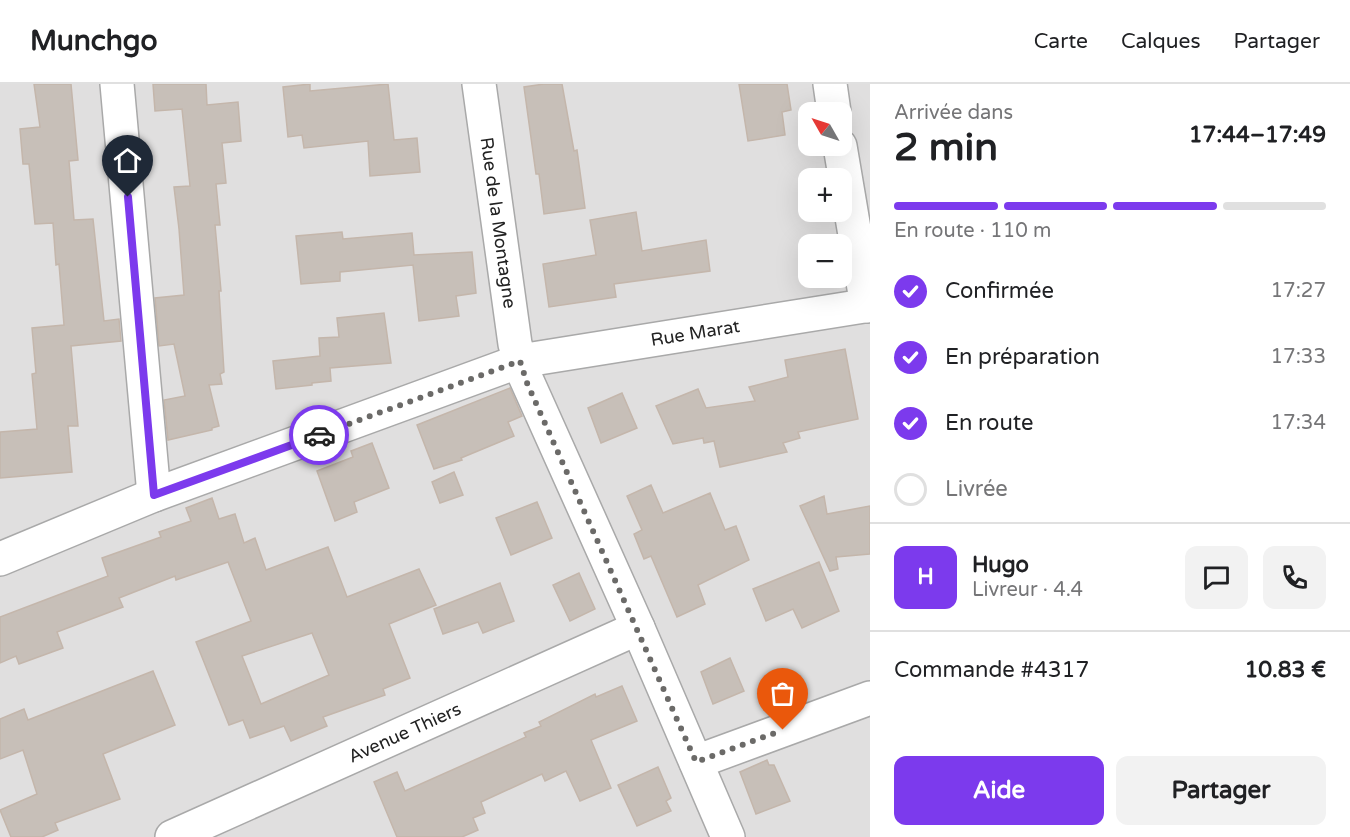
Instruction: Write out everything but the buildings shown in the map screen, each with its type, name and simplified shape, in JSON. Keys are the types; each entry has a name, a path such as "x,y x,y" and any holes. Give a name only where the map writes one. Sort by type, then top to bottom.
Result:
{"street":[{"path":"117,84 154,495"},
{"name":"Rue de la Montagne","path":"479,84 515,344 527,383 638,628 728,837"},
{"path":"830,84 833,102"},
{"path":"842,156 868,305"},
{"name":"Rue Marat","path":"0,559 154,495 520,361 868,305"},
{"name":"Avenue Thiers","path":"172,837 638,628"},
{"path":"696,762 870,698"}],"shaded area":[{"path":"0,84 870,84 870,837 0,837"}],"way so far":[{"path":"319,435 520,361 527,383 696,762 783,730"}],"route":[{"path":"128,197 154,495 319,435"}]}
